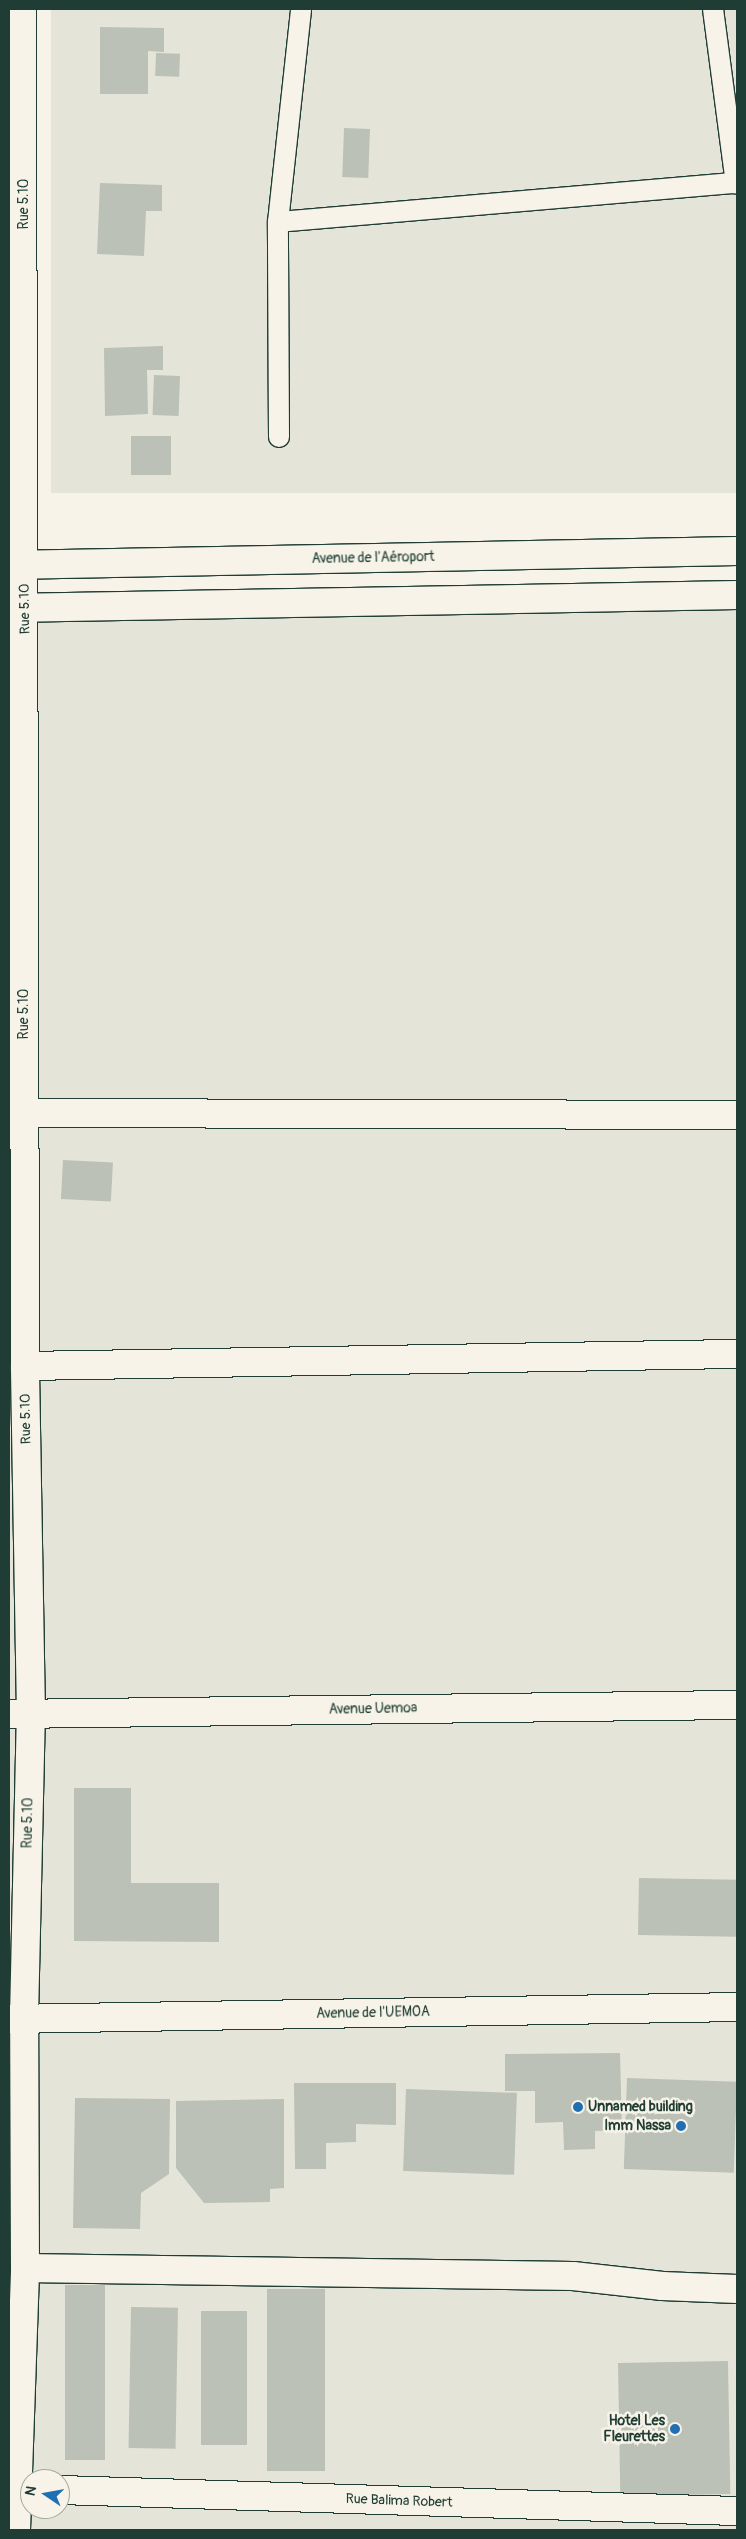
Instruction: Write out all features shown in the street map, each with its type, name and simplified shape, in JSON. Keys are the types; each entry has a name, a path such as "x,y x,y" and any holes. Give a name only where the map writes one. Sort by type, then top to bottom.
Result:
{"street":[{"name":"Rue 5.10","path":"16,2530 19,2489 25,2268 16,2018 26,1366 16,565 16,129 22,9"},
{"name":"Avenue de l'Aéroport","path":"16,565 737,551"},
{"path":"17,608 737,595"},
{"path":"24,1113 737,1115"},
{"path":"26,1366 737,1354"},
{"name":"Avenue Uemoa","path":"20,1714 737,1705"},
{"name":"Avenue de l'UEMOA","path":"16,2018 737,2007"},
{"path":"25,2268 574,2276 662,2286 737,2289"},
{"name":"Rue Balima Robert","path":"70,2490 737,2511"}],"lane":[{"path":"279,438 278,222 301,9"},
{"path":"278,222 737,183 713,9"}],"shaded area":[{"path":"51,9 737,9 737,493 51,493"},
{"path":"737,595 737,2530 9,2530 9,608"}],"building":[{"path":"100,27 164,28 164,52 148,51 148,94 100,94"},
{"path":"156,53 180,54 179,77 155,76"},
{"path":"344,128 370,129 368,178 342,177"},
{"path":"100,183 162,185 162,211 146,211 144,256 97,254"},
{"path":"163,346 163,370 147,370 148,414 105,416 104,348"},
{"path":"154,375 180,376 179,416 153,415"},
{"path":"131,436 171,436 171,475 131,475"},
{"path":"63,1160 113,1163 111,1202 61,1199"},
{"path":"74,1788 131,1788 131,1883 219,1883 219,1942 74,1941"},
{"path":"639,1878 737,1880 736,1937 638,1935"},
{"name":"Unnamed building","path":"620,2053 622,2130 595,2131 595,2149 564,2150 563,2122 535,2123 535,2091 505,2091 505,2054"},
{"name":"Imm Nassa","path":"627,2078 737,2082 734,2173 624,2169"},
{"path":"294,2083 396,2083 396,2125 356,2124 356,2142 326,2143 326,2169 295,2169"},
{"path":"406,2089 517,2093 514,2175 403,2171"},
{"path":"75,2098 170,2099 169,2174 141,2193 140,2229 73,2228"},
{"path":"284,2099 284,2188 270,2189 270,2202 204,2203 176,2168 176,2101"},
{"path":"65,2285 105,2285 105,2460 65,2460"},
{"path":"267,2289 325,2289 325,2471 267,2471"},
{"path":"131,2307 178,2308 176,2449 129,2448"},
{"path":"201,2311 247,2311 247,2445 201,2445"},
{"name":"Hotel Les Fleurettes","path":"728,2361 730,2494 620,2496 618,2363"}],"place":[{"name":"Unnamed building","path":"578,2107"},
{"name":"Imm Nassa","path":"681,2126"},
{"name":"Hotel Les Fleurettes","path":"675,2429"}]}
